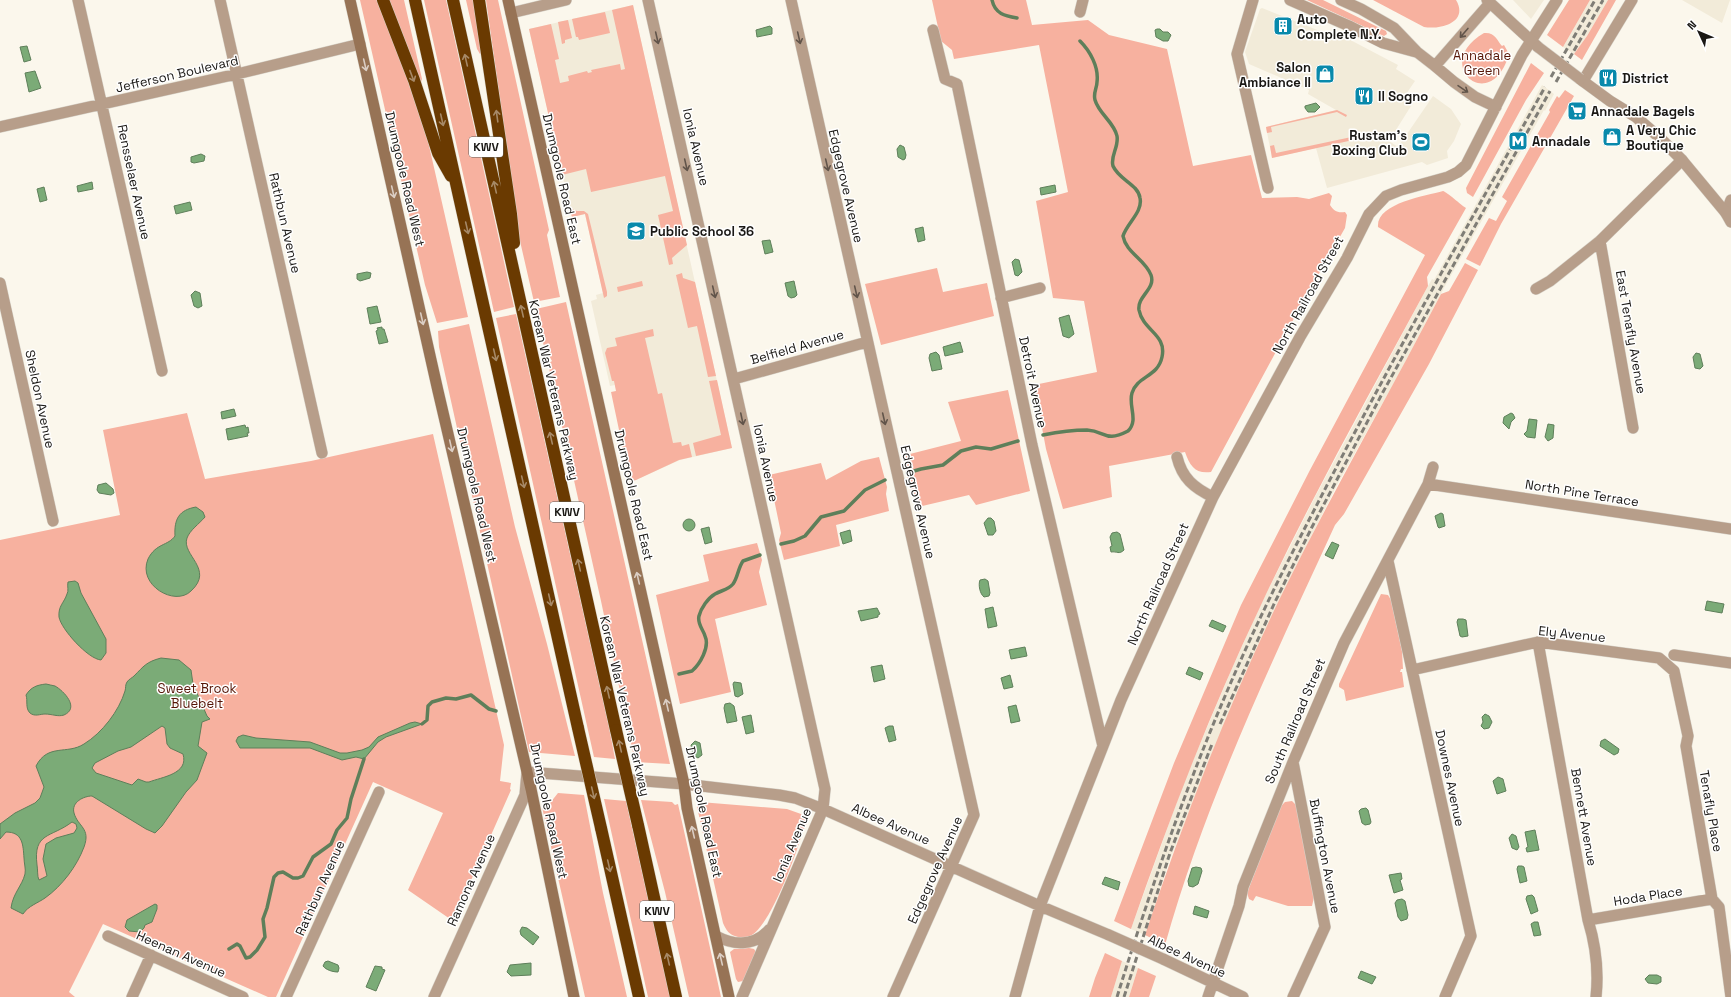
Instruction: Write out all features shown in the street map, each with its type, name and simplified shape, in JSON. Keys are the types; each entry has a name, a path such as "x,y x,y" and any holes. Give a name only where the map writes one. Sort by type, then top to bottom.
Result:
{"highway":[{"path":"383,0 416,87 438,152 458,190"},
{"name":"KWV","path":"415,0 639,997"},
{"name":"Korean War Veterans Parkway","path":"453,0 676,997"},
{"path":"479,0 511,214 518,294"}],"main road":[{"name":"Drumgoole Road West","path":"350,0 436,383 527,772 574,997"},
{"name":"Drumgoole Road East","path":"508,0 684,784 687,808 729,997"}],"street":[{"name":"Rensselaer Avenue","path":"78,0 162,371"},
{"name":"Rathbun Avenue","path":"220,0 322,452"},
{"path":"511,13 566,0"},
{"name":"Ionia Avenue","path":"648,0 825,789 823,809 742,997"},
{"name":"Edgegrove Avenue","path":"791,0 974,815 893,997"},
{"path":"1080,12 1083,0"},
{"path":"1253,0 1237,54 1268,188"},
{"path":"1290,0 1384,43 1417,52"},
{"path":"1341,0 1361,9 1394,28 1417,52 1454,82 1474,97 1496,107 1534,44 1558,0"},
{"path":"1582,80 1632,0"},
{"path":"1435,66 1488,2 1534,44 1610,101 1636,117 1660,138 1682,160 1729,218"},
{"name":"Detroit Avenue","path":"933,30 945,79 957,84 1032,445 1103,746"},
{"name":"Jefferson Boulevard","path":"0,127 103,105 360,44"},
{"name":"North Railroad Street","path":"1015,997 1040,906 1121,700 1212,497 1300,337 1347,258 1363,224 1376,204 1386,196 1401,190 1448,177 1458,172 1466,165 1496,107"},
{"path":"1536,289 1550,281 1600,241 1682,160"},
{"path":"1729,218 1731,200"},
{"name":"East Tenafly Avenue","path":"1600,241 1634,428"},
{"name":"Sheldon Avenue","path":"0,283 53,521"},
{"path":"1001,298 1040,288"},
{"name":"Belfield Avenue","path":"734,380 867,342"},
{"path":"1177,457 1179,467 1184,477 1192,486 1212,497"},
{"name":"South Railroad Street","path":"1208,997 1240,906 1243,886 1293,762 1344,643 1365,600 1388,562 1428,484 1433,467"},
{"name":"North Pine Terrace","path":"1428,484 1731,529"},
{"name":"Downes Avenue","path":"1388,562 1470,936 1445,997"},
{"name":"Ely Avenue","path":"1412,670 1538,642 1659,658"},
{"name":"Bennett Avenue","path":"1538,642 1588,920 1597,959 1596,997"},
{"path":"1674,655 1731,663"},
{"name":"Tenafly Place","path":"1659,658 1674,671 1688,736 1686,746 1712,899 1718,907 1731,997"},
{"name":"Buffington Avenue","path":"1293,762 1325,927 1293,997"},
{"name":"Albee Avenue","path":"527,772 684,784 779,795 823,809 1040,906 1109,935 1212,984 1243,997"},
{"name":"Ramona Avenue","path":"434,997 524,795 527,772"},
{"name":"Rathbun Avenue","path":"286,997 379,792"},
{"name":"Hoda Place","path":"1588,920 1712,899"},
{"name":"Ionia Avenue","path":"716,936 729,942 749,943 764,935 773,926"},
{"name":"Heenan Avenue","path":"108,936 151,954 243,997"},
{"path":"132,997 151,954"}],"shaded area":[{"path":"1513,0 1544,0 1531,19"},
{"path":"1590,0 1608,0 1587,36 1574,54 1563,47"},
{"path":"1682,0 1730,0 1722,23"},
{"name":"Public School 36","path":"633,5 732,448 680,460 636,480 615,385 610,386 591,301 597,299 596,295 603,293 585,214 572,217 529,29"},
{"path":"1262,8 1335,37 1337,33 1398,65 1396,69 1415,81 1402,100 1411,106 1389,141 1398,147 1433,96 1451,109 1461,124 1454,141 1447,151 1448,158 1427,165 1422,162 1327,188 1316,148 1272,158 1266,127 1336,110 1308,94 1309,90 1249,64 1245,52 1260,9"},
{"path":"770,26 772,28 772,34 757,37 756,30"},
{"path":"1160,29 1163,32 1168,32 1171,35 1168,41 1163,41 1156,37 1155,30"},
{"path":"27,46 31,60 24,62 20,47"},
{"path":"35,71 41,88 29,92 25,73"},
{"path":"1542,85 1554,94 1445,286 1400,372 1336,487 1282,595 1225,722 1169,862 1145,935 1131,929 1184,782 1261,604 1315,497 1428,286 1432,279 1434,280"},
{"path":"1316,103 1320,107 1315,112 1308,112 1305,108 1305,106"},
{"path":"900,145 904,147 906,155 905,159 903,160 898,157 897,149"},
{"path":"201,154 205,156 204,161 194,163 191,162 191,157"},
{"path":"92,182 93,189 78,192 77,186"},
{"path":"1055,185 1056,192 1041,195 1040,188"},
{"path":"44,187 47,200 40,202 37,189"},
{"path":"190,202 192,210 176,214 174,206"},
{"path":"923,227 925,240 918,242 915,229"},
{"path":"770,240 773,252 765,254 762,241"},
{"path":"1015,259 1019,260 1022,272 1018,276 1015,275 1012,262"},
{"path":"367,272 371,273 370,278 360,281 357,279 357,274"},
{"path":"794,281 797,295 791,298 788,296 785,283"},
{"path":"195,291 200,293 202,306 198,308 194,306 191,295"},
{"path":"377,306 381,322 370,324 367,308"},
{"path":"1069,315 1074,334 1069,338 1063,336 1059,318"},
{"path":"382,327 388,342 379,344 376,331 378,330 377,328"},
{"path":"960,342 963,352 945,356 943,347"},
{"path":"936,352 939,355 942,369 932,371 929,358 930,354"},
{"path":"1696,353 1700,354 1703,366 1700,369 1695,368 1693,357"},
{"path":"234,409 236,416 222,419 221,412"},
{"path":"1511,413 1515,418 1511,422 1509,429 1503,423 1504,417"},
{"path":"1529,419 1537,420 1535,438 1527,437 1524,434 1527,431"},
{"path":"1548,424 1554,425 1553,438 1548,441 1545,437"},
{"path":"245,425 246,428 248,427 248,436 228,440 226,429"},
{"path":"106,483 113,489 114,493 111,495 99,493 97,490 98,485"},
{"path":"196,507 203,512 205,517 190,532 186,544 199,569 200,576 191,591 184,595 167,595 159,591 148,577 146,568 148,559 158,547 169,542 175,536 175,525 179,516 185,510"},
{"path":"1441,513 1443,514 1445,526 1439,528 1435,516"},
{"path":"988,518 991,518 994,521 996,531 993,535 988,535 984,523"},
{"path":"687,519 691,519 695,525 691,531 687,531 683,527 683,523"},
{"path":"709,527 712,542 705,544 701,529"},
{"path":"850,530 852,541 843,544 840,533"},
{"path":"1117,532 1120,534 1124,550 1119,553 1111,552 1110,547 1112,546 1110,537 1112,533"},
{"path":"1332,542 1339,545 1333,559 1325,555"},
{"path":"985,579 988,581 990,593 989,596 984,597 980,592 979,584 980,580"},
{"path":"75,581 78,583 81,593 106,639 106,653 101,660 89,655 76,643 65,629 59,617 60,607 68,593 68,582"},
{"path":"1707,601 1724,604 1722,613 1705,610"},
{"path":"993,607 997,626 988,628 985,609"},
{"path":"877,608 880,614 878,617 861,621 858,611"},
{"path":"1458,619 1466,620 1468,636 1460,636 1457,622"},
{"path":"1212,620 1226,626 1223,632 1209,626"},
{"path":"1025,647 1027,656 1011,659 1009,650"},
{"path":"161,658 179,660 191,670 193,684 207,716 210,719 202,722 198,746 207,753 197,780 155,833 92,796 79,800 74,806 74,813 85,832 86,841 73,868 57,888 30,907 23,914 11,908 25,874 23,848 21,840 16,834 6,832 0,839 0,824 15,813 35,803 40,798 44,787 36,766 41,759 46,754 58,750 78,747 97,734 109,721 119,706 128,681 146,665","holes":["162,726 165,728 167,744 170,748 183,754 184,761 182,766 173,774 149,782 138,779 132,785 96,773 92,768 95,763 118,751 131,747","72,822 76,824 77,828 74,833 56,838 46,844 43,859 47,876 39,880 36,854 41,841 45,837"]},
{"path":"882,665 885,679 874,682 871,667"},
{"path":"1189,667 1203,673 1200,680 1186,674"},
{"path":"1010,675 1013,687 1004,689 1001,678"},
{"path":"734,682 741,683 743,694 738,697 735,696"},
{"path":"46,684 55,686 66,696 71,704 69,712 59,716 45,714 36,715 30,713 26,695 34,687"},
{"path":"730,703 734,706 737,721 727,723 724,708 725,704"},
{"path":"1016,705 1020,721 1011,723 1008,707"},
{"path":"1485,714 1489,716 1492,722 1489,728 1484,729 1481,726 1483,722 1482,717"},
{"path":"751,715 754,732 746,734 742,717"},
{"path":"415,722 422,724 386,737 378,742 364,759 356,757 342,760 310,748 240,748 236,741 238,737 243,735 256,738 310,742 340,753 347,753 369,747 378,737"},
{"path":"893,726 896,740 889,742 885,728"},
{"path":"1605,739 1619,749 1618,753 1614,755 1600,746 1601,741"},
{"path":"695,741 700,743 702,755 698,758 693,755 691,745"},
{"path":"1498,777 1503,779 1506,791 1497,794 1493,781"},
{"path":"1366,808 1368,810 1371,822 1370,824 1365,825 1362,823 1359,811"},
{"path":"1535,830 1539,850 1527,852 1526,848 1528,847 1525,832"},
{"path":"1512,834 1516,836 1519,847 1517,850 1512,848 1509,838"},
{"path":"1518,866 1524,867 1527,881 1520,883 1517,869"},
{"path":"1192,868 1201,868 1202,871 1198,884 1193,887 1189,886 1188,881"},
{"path":"1401,873 1402,879 1400,880 1403,890 1394,893 1389,875"},
{"path":"1105,877 1120,882 1118,890 1102,884"},
{"path":"1532,895 1538,911 1531,914 1526,899 1527,896"},
{"path":"1402,899 1405,901 1408,915 1407,919 1401,921 1398,917 1395,903 1397,900"},
{"path":"155,904 157,905 157,909 152,922 145,925 140,932 129,931 125,927 127,920"},
{"path":"1195,906 1209,911 1207,918 1193,914"},
{"path":"1538,922 1541,935 1534,936 1531,924"},
{"path":"522,927 527,928 539,937 533,945 521,935 520,931"},
{"path":"328,961 338,965 338,972 326,969 323,966 325,962"},
{"path":"1122,961 1138,968 1129,997 1111,997"},
{"path":"531,963 531,975 511,976 507,972 510,965"},
{"path":"375,966 382,967 382,969 385,970 376,991 366,987"},
{"path":"1361,971 1376,977 1372,984 1358,978"},
{"path":"1649,975 1657,975 1661,977 1661,982 1657,984 1648,983 1645,979"}],"green space":[{"path":"360,0 379,0 425,128 468,317 437,323 425,285"},
{"path":"389,0 404,0 422,79 421,82"},
{"path":"424,0 446,0 514,307 494,312"},
{"path":"466,0 475,0 480,54 477,49"},
{"path":"486,0 498,0 549,230 547,235 560,297 534,302 520,241"},
{"path":"932,0 1026,0 1032,25 1088,20 1109,35 1167,49 1193,166 1251,155 1262,198 1297,197 1309,199 1329,193 1332,196 1331,207 1338,212 1345,212 1347,215 1345,228 1305,298 1211,472 1201,472 1194,468 1185,452 1109,466 1112,497 1063,509 1046,449 1034,385 1097,372 1084,301 1053,298 1036,201 1068,192 1039,45 954,59 952,50 941,41"},
{"path":"1307,0 1323,0 1386,31 1387,34 1384,36"},
{"name":"Annadale Green","path":"1373,0 1456,0 1459,8 1459,14 1456,19 1445,26 1431,28 1424,27"},
{"path":"1569,0 1590,0 1563,47 1547,35"},
{"path":"1608,0 1616,0 1582,60 1574,54 1587,36"},
{"path":"633,5 687,245 672,258 673,264 669,265 658,215 673,211 665,176 591,192 586,169 562,175 529,29 551,24 559,59 555,60 560,83 569,81 568,76 587,71 588,73 592,72 591,70 620,64 621,70 625,69 612,10"},
{"path":"605,12 610,33 579,40 578,37 576,37 572,19"},
{"path":"568,20 572,38 565,40 565,43 562,44 558,22"},
{"name":"Annadale Green","path":"1484,33 1493,35 1502,46 1504,45 1509,54 1501,72 1490,82 1479,83 1470,79 1463,70 1463,58 1469,45"},
{"path":"1531,63 1544,73 1526,100 1473,197 1467,193 1466,188"},
{"path":"1565,90 1574,96 1501,224 1480,266 1466,259 1489,218 1496,221 1507,201 1502,197 1550,112 1549,110 1557,96 1559,98"},
{"path":"1337,110 1347,115 1346,117 1337,112 1271,127 1272,132 1267,133 1266,127"},
{"path":"1361,135 1362,138 1272,158 1270,146 1274,145 1276,153"},
{"path":"1443,191 1466,208 1427,277 1428,286 1342,444 1280,564 1225,684 1208,725 1160,847 1131,929 1114,921 1174,763 1241,605 1310,470 1425,255 1378,227 1380,219 1385,212 1393,206 1414,198"},
{"path":"569,208 577,211 584,211 588,214 607,292 607,296 604,298 585,214 572,217"},
{"path":"1465,263 1478,270 1429,364 1344,514 1335,525 1264,680 1220,784 1200,837 1181,891 1165,945 1145,935 1175,848 1208,761 1244,676 1283,592 1338,486 1441,294 1449,291"},
{"path":"937,268 943,292 987,283 994,316 881,345 865,284"},
{"path":"682,273 683,278 695,282 716,376 708,377 697,326 688,328 676,275"},
{"path":"642,281 643,286 618,292 617,287"},
{"path":"566,302 670,764 635,762 548,364 552,361 544,347 536,309"},
{"path":"516,314 615,759 594,757 496,318"},
{"path":"469,324 515,527 547,644 575,756 529,752 439,347 438,331"},
{"path":"653,329 654,336 645,338 658,394 662,393 673,443 681,442 682,446 689,444 692,457 679,460 630,482 611,392 616,391 605,353 607,348 617,346 615,338"},
{"path":"717,380 732,448 696,456 693,443 721,435 709,381"},
{"path":"1008,390 1030,491 976,505 969,495 918,507 906,473 906,455 961,441 948,402"},
{"name":"Sweet Brook Bluebelt","path":"187,413 205,479 311,461 433,434 504,745 500,781 511,783 511,790 453,921 408,890 443,813 373,782 276,997 268,997 103,924 69,992 75,997 0,997 0,540 120,515 103,430"},
{"path":"879,457 887,487 886,494 889,511 836,525 840,546 784,560 779,540 781,533 769,475 821,463 826,480 861,461"},
{"path":"757,543 762,560 759,572 767,605 715,619 731,692 680,704 656,595 709,581 703,555"},
{"path":"1381,594 1388,595 1391,600 1402,651 1403,669 1401,669 1400,672 1402,672 1404,687 1346,701 1344,690 1339,687 1339,684"},
{"path":"558,793 584,795 603,893 627,997 585,997 542,807 546,808"},
{"path":"604,799 626,801 670,997 648,997"},
{"path":"641,800 672,802 675,805 678,804 721,997 689,997 665,892"},
{"path":"1292,801 1296,805 1314,897 1312,906 1288,906 1256,896 1253,901 1249,899 1247,893 1280,807 1285,802"},
{"path":"700,802 787,809 801,814 806,820 806,825 775,904 759,928 750,936 738,937 732,935 723,923 697,807"},
{"path":"734,949 754,949 756,952 743,981 738,982 730,952"},
{"path":"1105,953 1122,961 1111,997 1089,997 1095,978"},
{"path":"1138,968 1156,976 1149,997 1129,997"}],"waterway":[{"path":"992,0 993,5 1001,14 1017,18"},
{"path":"1043,435 1065,431 1087,430 1115,436 1128,431 1133,422 1131,403 1132,393 1138,383 1152,373 1160,364 1163,349 1158,338 1141,317 1139,310 1139,305 1151,284 1151,275 1145,265 1128,247 1123,236 1139,208 1139,193 1132,185 1119,175 1113,166 1112,162 1117,144 1117,136 1113,126 1100,110 1095,100 1094,95 1097,82 1097,71 1090,54 1080,41"},
{"path":"907,473 943,465 961,451 976,447 991,449 1018,441"},
{"path":"781,544 794,541 805,536 821,517 844,511 865,490 885,480"},
{"path":"679,674 692,671 698,664 705,650 706,640 699,624 700,613 705,604 712,596 727,589 733,584 743,561 760,555"},
{"path":"422,724 427,720 428,706 432,702 446,698 456,699 471,695 489,709 496,711"},
{"path":"229,949 237,944 240,946 246,958 250,957 257,950 265,937 263,919 274,877 278,873 283,872 293,878 303,876 313,857 331,844 337,830 347,818 351,799 364,759"}],"railway":[{"path":"1551,77 1595,0"},
{"path":"1556,82 1603,0"},
{"path":"1117,997 1145,910 1191,781 1207,739 1255,629 1294,550 1371,402 1545,87"},
{"path":"1220,724 1274,604 1312,527 1383,392 1550,91"},
{"path":"1124,997 1170,853 1212,744"}],"place":[{"name":"Auto Complete N.Y.","path":"1283,26"},
{"name":"Salon Ambiance II","path":"1325,74"},
{"name":"District","path":"1608,78"},
{"name":"Il Sogno","path":"1364,96"},
{"name":"Annadale Bagels","path":"1577,111"},
{"name":"A Very Chic Boutique","path":"1612,137"},
{"name":"Annadale","path":"1518,141"},
{"name":"Rustam's Boxing Club","path":"1421,142"},
{"name":"Public School 36","path":"636,231"}]}
